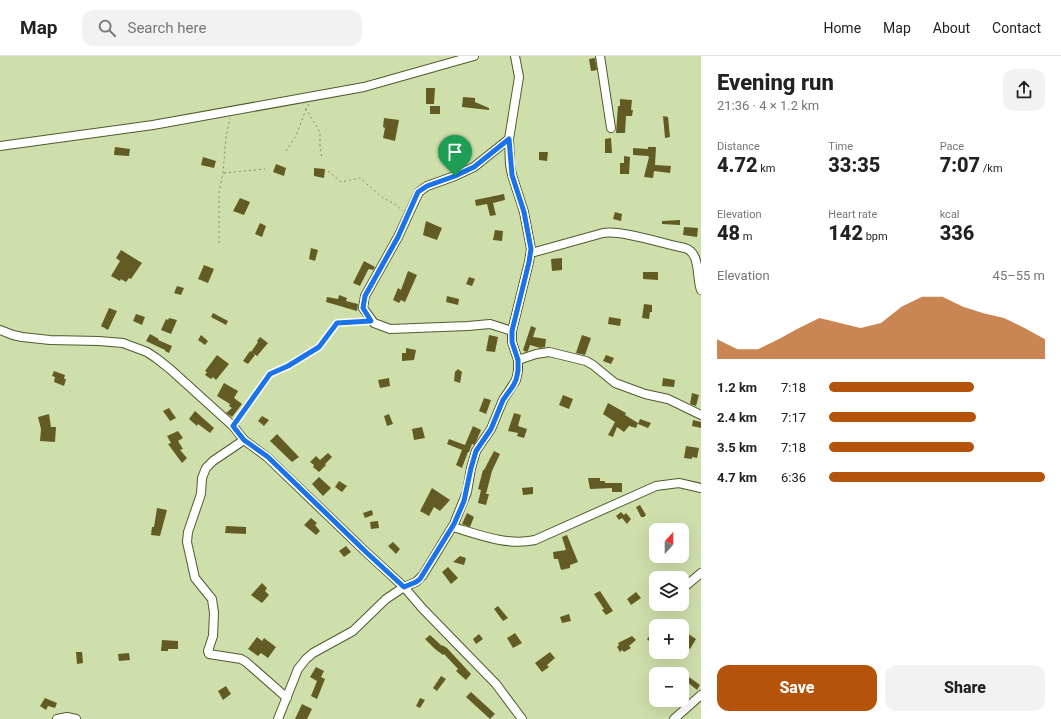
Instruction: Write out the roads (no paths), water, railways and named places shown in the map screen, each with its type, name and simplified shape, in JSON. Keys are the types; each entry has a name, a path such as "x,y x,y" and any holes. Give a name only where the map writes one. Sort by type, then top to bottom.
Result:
{"street":[{"path":"0,146 152,125 364,87 474,56"},
{"path":"278,719 298,668 306,659 313,653 353,631 382,602 404,587 420,579 453,527 466,497 471,468 476,451 491,429 503,400 513,386 518,371 518,360 512,342 512,331 531,253 531,243 524,212 512,175 509,139 519,77 515,56"},
{"path":"600,56 611,128"},
{"path":"509,139 474,167 455,176 427,186 418,192 398,237 365,296 363,308 371,321 390,329 490,324 512,331"},
{"path":"531,253 603,233 609,232 624,234 685,248 692,252 696,258 699,285 701,290"},
{"path":"0,330 22,337 50,340 123,342 147,352 170,369 233,426 244,440 268,457 404,587 422,608 496,684 522,719"},
{"path":"518,360 543,352 550,352 574,358 593,365 615,383 645,394 668,399 701,415"},
{"path":"244,440 213,461 206,468 202,478 199,504 188,532 187,542 195,578 212,599 214,613 213,636 208,651 209,654 241,659 287,698"},
{"path":"453,527 504,541 524,542 535,540 656,486 679,483 701,488"},
{"path":"689,583 701,573"},
{"path":"674,719 701,695"},
{"path":"58,719 67,717 76,719"}]}
